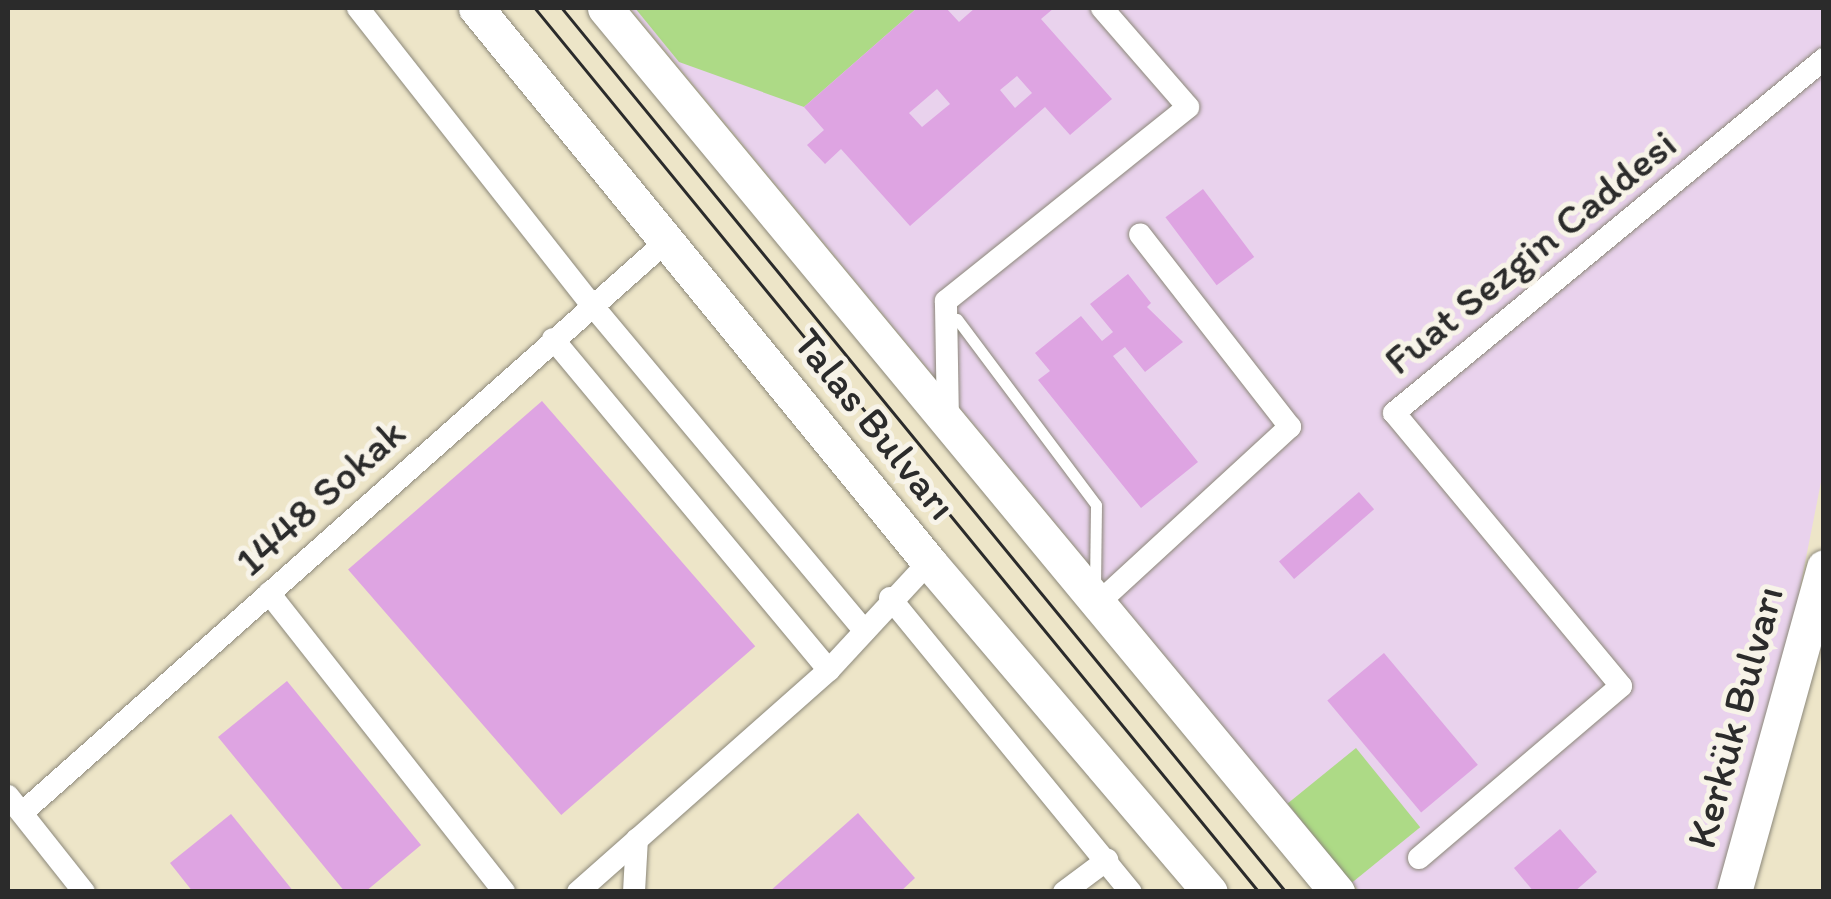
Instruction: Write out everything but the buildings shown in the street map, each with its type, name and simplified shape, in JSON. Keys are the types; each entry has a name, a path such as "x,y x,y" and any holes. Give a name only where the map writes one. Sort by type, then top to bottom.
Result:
{"main road":[{"name":"Talas Bulvarı","path":"476,8 930,562 1210,892"},
{"name":"Talas Bulvarı","path":"605,8 1095,606 1337,892"},
{"name":"Kerkük Bulvarı","path":"1734,892 1824,567"}],"street":[{"path":"358,8 592,306 865,632"},
{"path":"948,428 946,302 1188,107 1102,8"},
{"name":"Fuat Sezgin Caddesi","path":"1418,858 1621,686 1394,413 1824,59"},
{"path":"1095,606 1290,427 1140,234"},
{"name":"1448 Sokak","path":"15,804 269,593 668,240"},
{"path":"553,339 828,670"},
{"path":"578,892 828,670 865,632 890,598 930,562"},
{"path":"269,593 504,892"},
{"path":"890,598 1131,892"},
{"path":"15,804 84,892"},
{"path":"634,892 636,840"},
{"path":"1064,892 1107,860"}],"lane":[{"path":"957,320 1096,505 1095,606"}],"shaded area":[{"path":"630,8 1823,8 1823,472 1740,891 1359,891"}],"green space":[{"path":"635,8 917,8 804,107 679,62"},
{"path":"1356,748 1420,827 1352,883 1288,803"}],"tram line":[{"path":"535,8 1259,892"},
{"path":"562,8 1286,892"}]}
